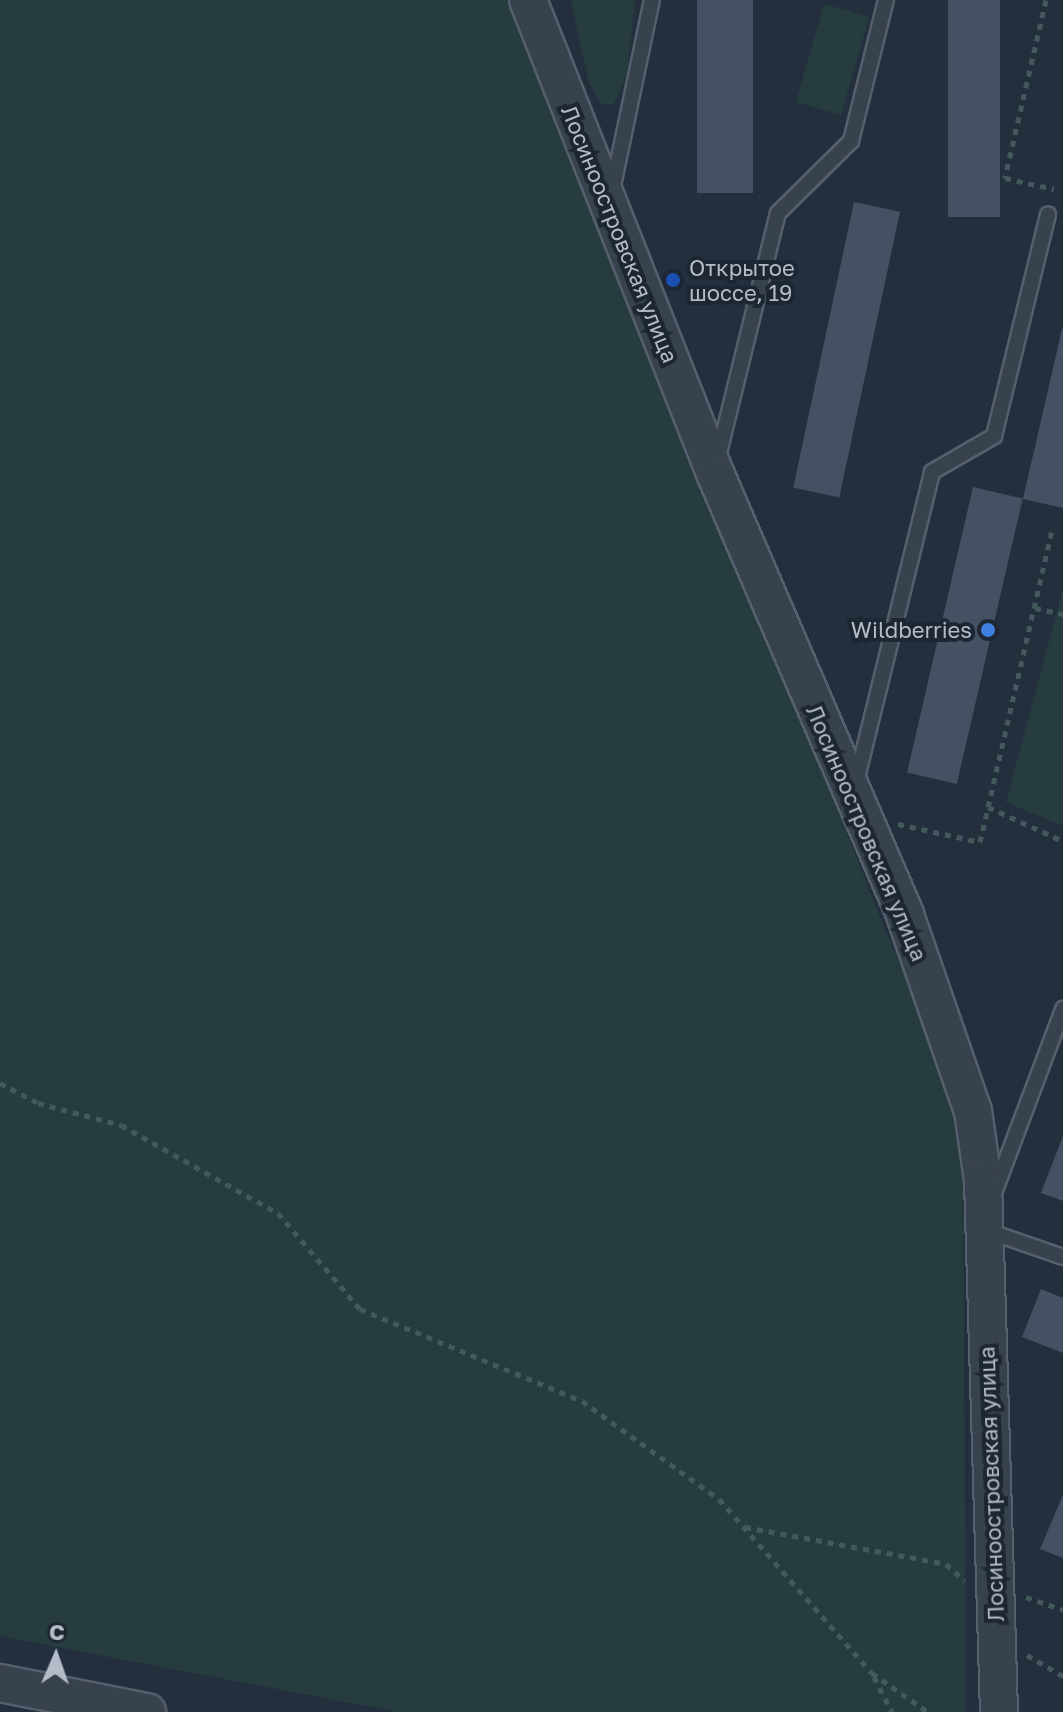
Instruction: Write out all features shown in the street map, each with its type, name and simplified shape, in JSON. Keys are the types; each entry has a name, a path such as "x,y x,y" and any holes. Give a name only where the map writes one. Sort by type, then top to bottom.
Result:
{"street":[{"name":"Лосиноостровская улица","path":"528,0 715,473 905,915 973,1111 983,1180 981,1228 1011,1602 999,1712"},
{"path":"0,1683 147,1712"}],"lane":[{"path":"610,202 652,0"},
{"path":"715,473 778,213 851,141 886,0"},
{"path":"858,806 932,472 994,436 1048,214"},
{"path":"1063,1009 981,1228 1063,1257"}],"path":[{"path":"1046,0 1005,178 1054,189"},
{"path":"858,806 980,842 1052,531"},
{"path":"1035,608 1063,614"},
{"path":"988,807 1063,841"},
{"path":"0,1083 38,1103 121,1125 278,1213 360,1309 582,1401 719,1499 872,1673 892,1712"},
{"path":"744,1526 946,1564 1011,1602 1063,1610"},
{"path":"1026,1654 1063,1676"},
{"path":"872,1673 928,1712"}],"green space":[{"path":"0,0 514,0 599,200 885,930 963,1103 966,1712 398,1712 0,1636"},
{"path":"571,0 635,0 627,75 614,104 601,104 588,80"},
{"path":"824,4 869,17 841,115 796,102"},
{"path":"1063,589 1063,826 1006,802"}],"building":[{"path":"697,0 753,0 753,193 697,193"},
{"path":"948,0 1000,0 1000,217 948,217"},
{"path":"854,202 900,212 839,497 793,488"},
{"path":"1063,329 1063,508 1023,499"},
{"path":"973,487 1023,498 957,784 907,772"},
{"path":"1063,1136 1063,1201 1041,1193"},
{"path":"1041,1289 1063,1298 1063,1353 1022,1337"},
{"path":"1063,1495 1063,1558 1040,1549"}],"place":[{"name":"Открытое шоссе, 19","path":"673,280"},
{"name":"Wildberries","path":"988,630"}]}
